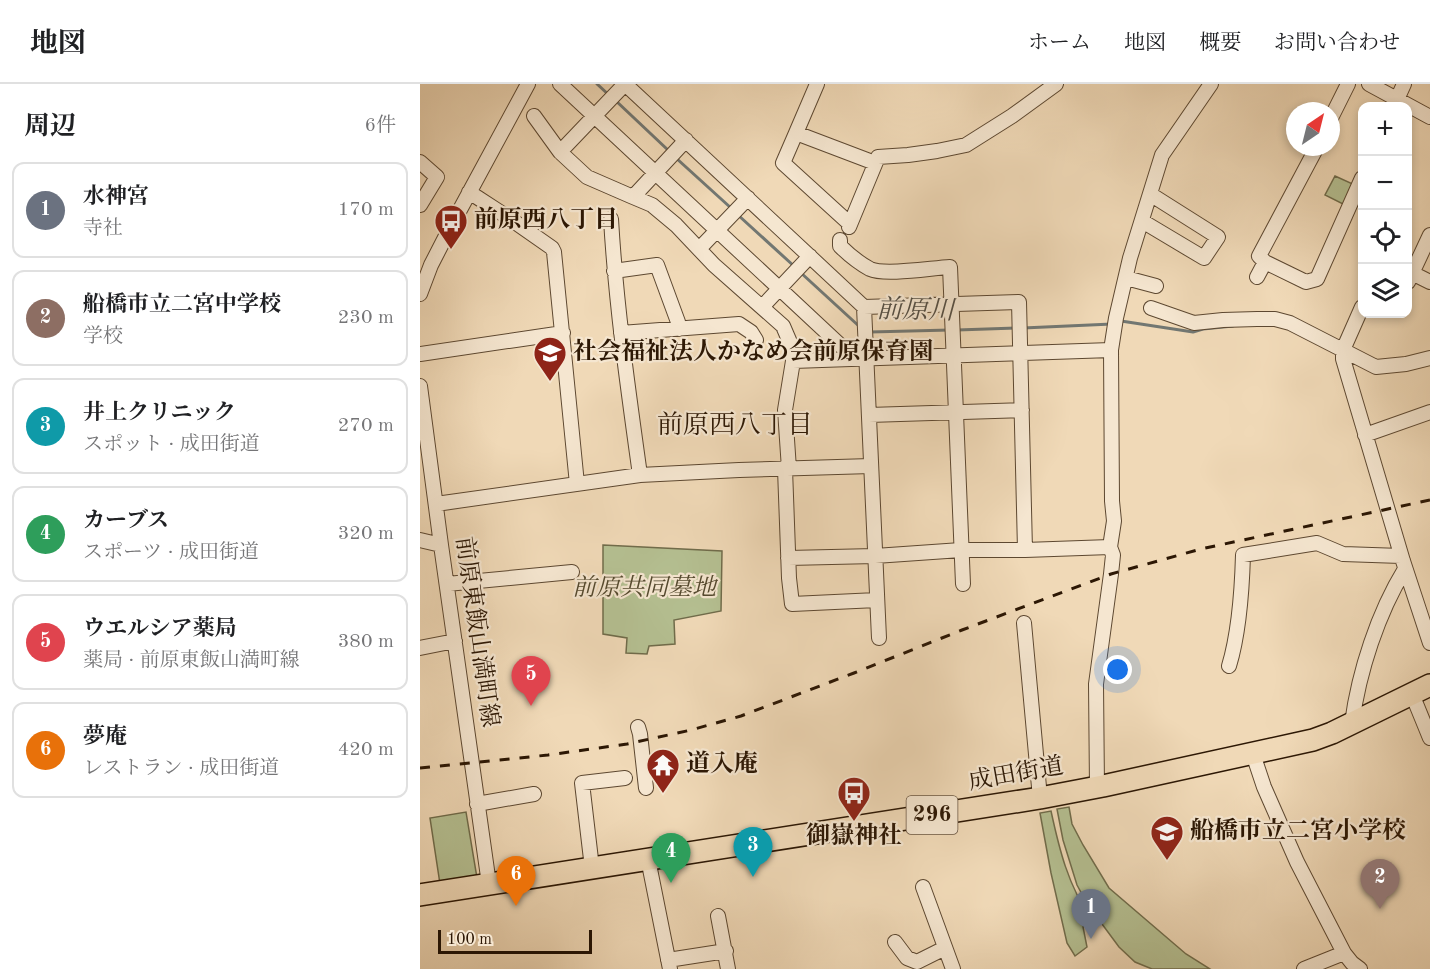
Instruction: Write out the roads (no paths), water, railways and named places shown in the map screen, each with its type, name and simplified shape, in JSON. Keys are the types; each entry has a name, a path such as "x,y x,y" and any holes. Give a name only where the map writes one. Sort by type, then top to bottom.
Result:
{"highway":[{"name":"成田街道","path":"420,895 1040,798 1097,787 1313,740 1421,689"}],"street":[{"path":"420,294 431,265 528,84"},
{"path":"560,84 779,288 861,359"},
{"path":"561,152 625,84 864,307 1019,302 1025,550"},
{"path":"817,84 783,163 849,225 878,157 908,155 966,145 1012,116 1056,84"},
{"path":"1097,787 1096,684 1113,555 1110,547 1114,521 1111,350 1116,318 1130,258 1162,155 1211,84"},
{"path":"1339,102 1348,84"},
{"path":"1369,84 1395,102"},
{"path":"1396,102 1404,84"},
{"path":"1412,110 1430,117"},
{"path":"534,116 561,152 587,177 652,205 676,225 714,265 783,326 792,346 793,362 785,410 788,558 792,604 877,600"},
{"path":"796,133 875,163"},
{"path":"633,197 686,140"},
{"path":"1312,156 1259,256 1265,262 1306,282 1317,279 1358,187"},
{"path":"420,162 437,177 420,205"},
{"path":"469,192 552,248 554,252 577,484"},
{"path":"1142,221 1204,258 1218,237 1150,194"},
{"path":"699,249 748,198"},
{"path":"611,219 621,333 640,475"},
{"path":"1412,269 1430,235"},
{"path":"840,240 840,246 849,255 871,269 887,272 950,267 963,584"},
{"path":"762,307 810,256"},
{"path":"1257,277 1265,262"},
{"path":"614,271 657,265 679,328"},
{"path":"1412,276 1430,282"},
{"path":"1125,278 1156,286"},
{"path":"864,307 861,359 869,415 879,638"},
{"path":"1151,308 1194,323 1257,319 1290,323 1376,367 1406,364 1430,358"},
{"path":"1358,316 1343,350 1343,359 1403,562 1430,643"},
{"path":"621,333 739,324 751,332 756,340"},
{"path":"420,354 563,333"},
{"path":"793,362 1111,350"},
{"name":"前原東飯山満町線","path":"420,386 489,884"},
{"path":"869,415 1022,410"},
{"path":"1365,435 1430,412"},
{"path":"436,504 640,475 871,466"},
{"path":"420,540 441,545"},
{"path":"1229,666 1234,650 1243,555 1317,543 1343,554 1403,562"},
{"path":"788,558 875,556 961,550 1110,547"},
{"path":"1352,723 1368,650 1403,562"},
{"path":"447,584 573,572"},
{"path":"1024,623 1040,798"},
{"path":"420,648 455,641"},
{"path":"1421,689 1430,738"},
{"path":"638,727 646,788"},
{"path":"1253,754 1264,787 1297,862 1344,953 1360,969"},
{"path":"592,868 582,783 625,778"},
{"path":"477,804 534,794"},
{"path":"648,859 669,964 726,951"},
{"path":"923,887 953,969"},
{"path":"718,916 728,969"},
{"path":"895,942 907,958 917,962 945,948"},
{"path":"1304,969 1344,953"}],"waterway":[{"name":"前原川","path":"597,84 610,96"},
{"name":"前原川","path":"615,100 669,151"},
{"name":"前原川","path":"676,158 731,208"},
{"name":"前原川","path":"738,215 795,267"},
{"name":"前原川","path":"800,272 861,328"},
{"name":"前原川","path":"1121,321 1193,332 1233,326"},
{"name":"前原川","path":"1023,328 1112,324"},
{"name":"前原川","path":"957,330 1016,328"},
{"name":"前原川","path":"870,332 950,330"}],"railway":[{"path":"420,768 548,755 627,744 691,730 741,716 1111,574 1201,549 1430,500"}],"place":[{"name":"前原西八丁目","path":"451,250"},
{"name":"社会福祉法人かなめ会前原保育園","path":"550,382"},
{"name":"ウエルシア薬局","path":"531,706"},
{"name":"道入庵","path":"663,794"},
{"name":"御嶽神社","path":"854,822"},
{"name":"船橋市立二宮小学校","path":"1167,861"},
{"name":"井上クリニック","path":"753,877"},
{"name":"カーブス","path":"671,883"},
{"name":"夢庵","path":"516,906"},
{"name":"船橋市立二宮中学校","path":"1380,909"},
{"name":"水神宮","path":"1091,939"}],"district":[{"name":"前原西八丁目","path":"735,426"}],"park label":[{"name":"前原共同墓地","path":"644,589"}]}
